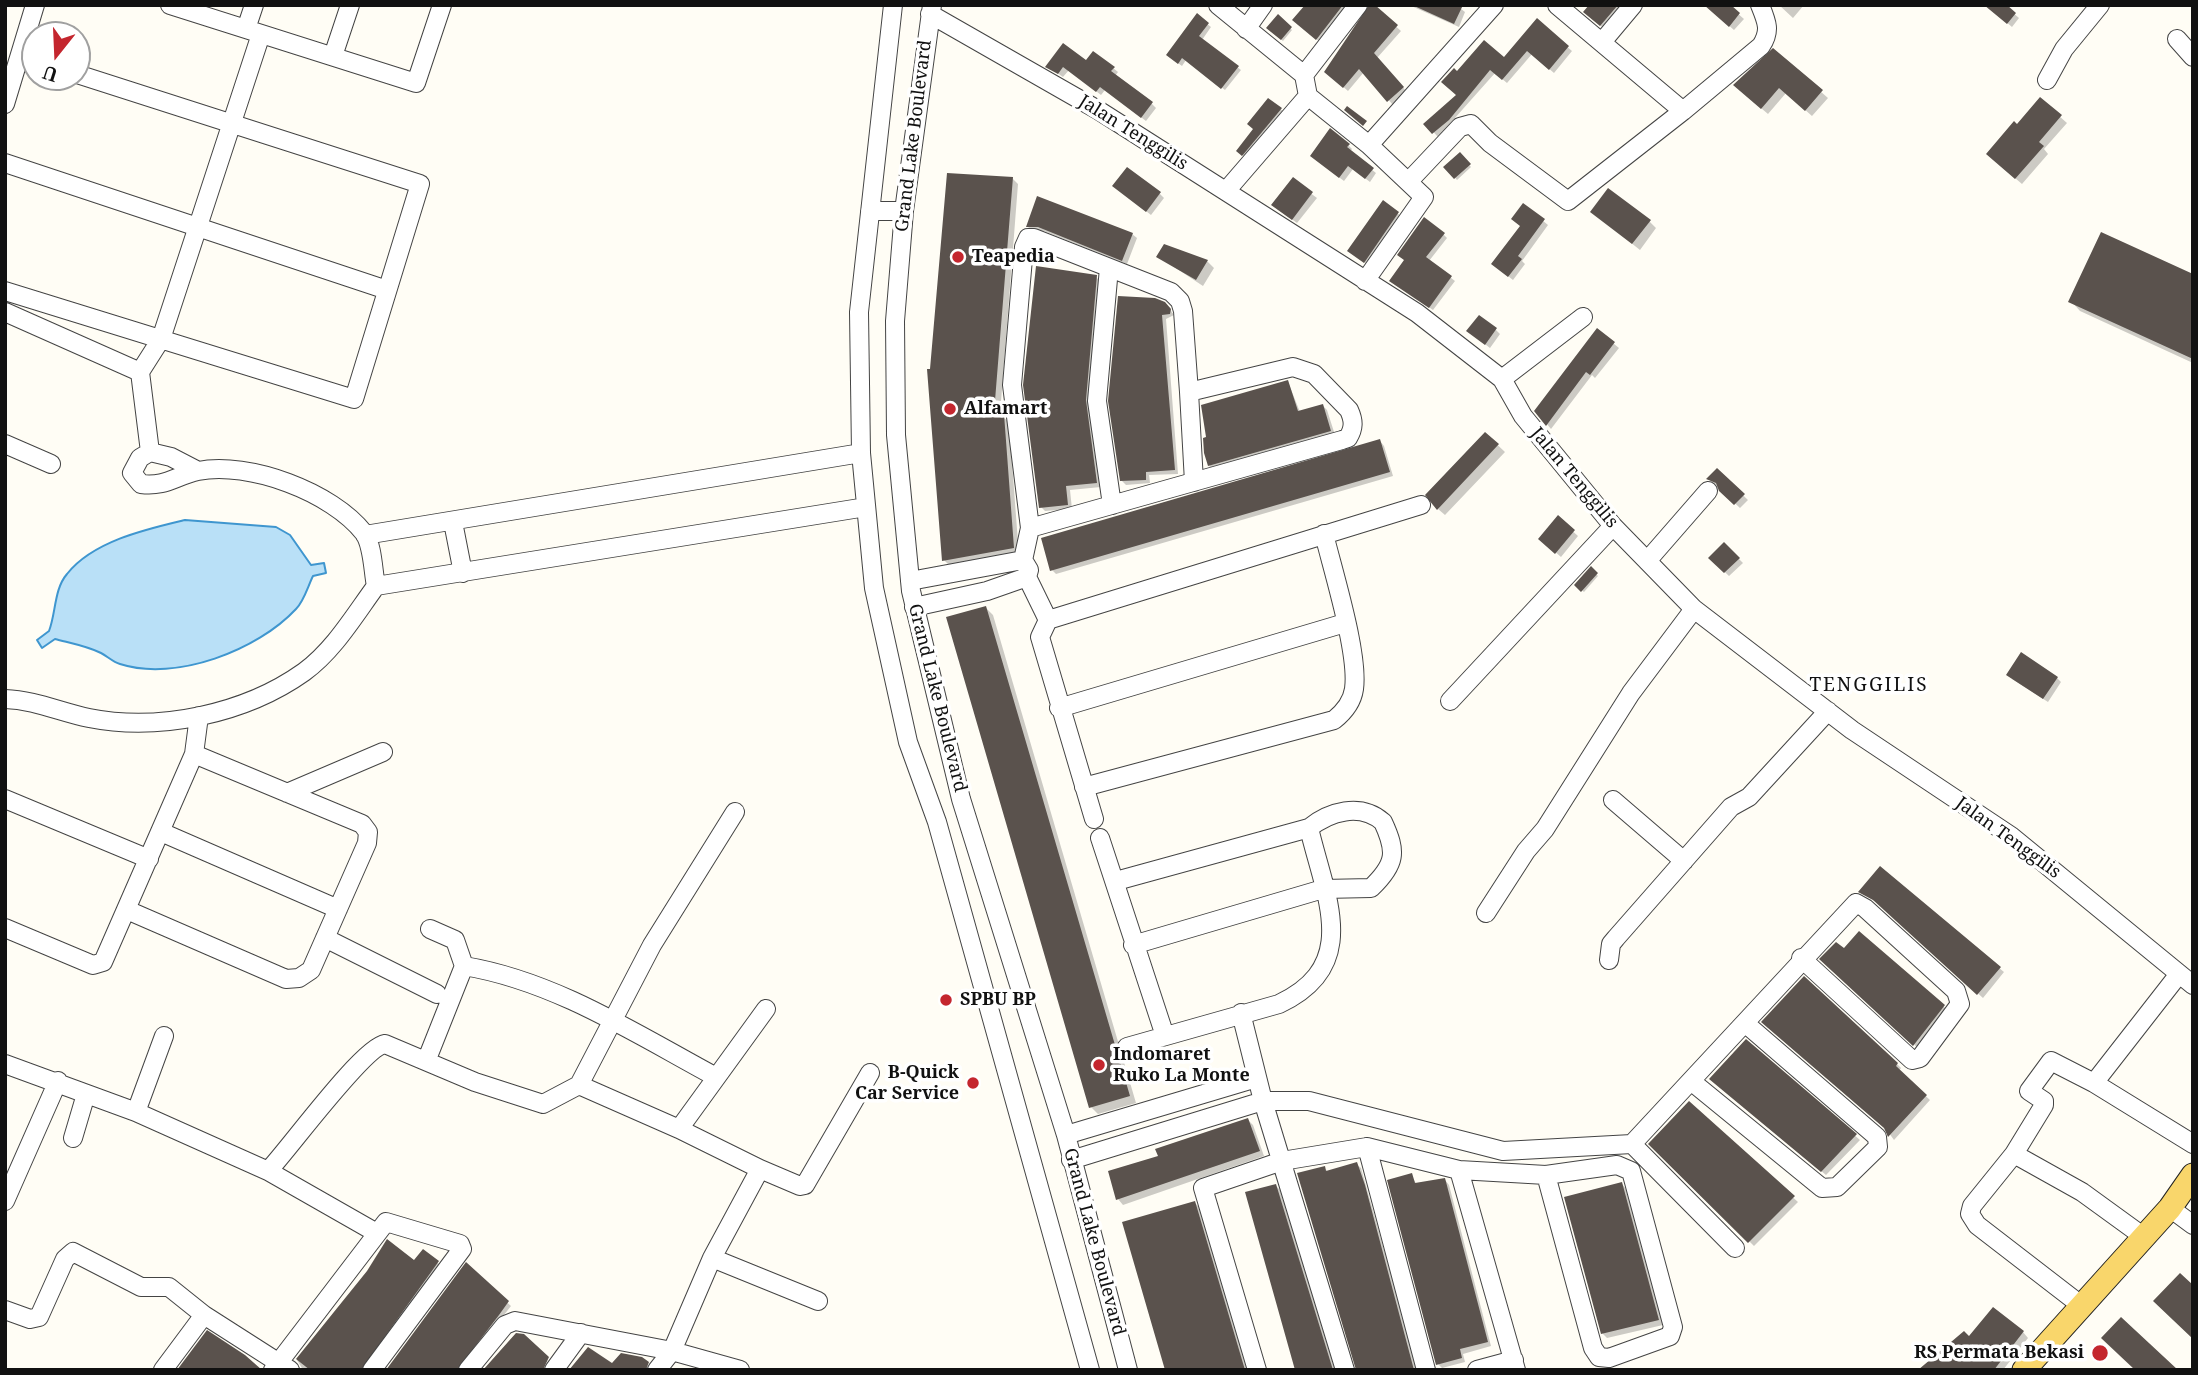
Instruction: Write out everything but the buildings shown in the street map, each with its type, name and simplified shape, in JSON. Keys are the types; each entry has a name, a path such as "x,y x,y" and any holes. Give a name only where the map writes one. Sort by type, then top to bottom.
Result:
{"main road":[{"path":"2024,1370 2170,1208 2193,1175"}],"street":[{"path":"170,5 416,83 442,5"},
{"path":"150,452 141,372 161,339 232,124 254,32 254,5"},
{"path":"333,57 350,5"},
{"name":"Grand Lake Boulevard","path":"893,5 859,312 861,453 874,589 908,741 937,822 1090,1370"},
{"path":"1218,5 1304,75 1308,96 1369,145 1423,194 1424,200 1365,281"},
{"path":"1246,29 1263,5"},
{"path":"1304,75 1358,5"},
{"path":"1369,145 1494,5"},
{"path":"1558,5 1683,111"},
{"path":"1602,42 1633,5"},
{"path":"1409,181 1460,127 1471,124 1490,142 1567,201 1761,46 1768,35 1767,21 1760,5"},
{"path":"2047,80 2064,48 2094,7"},
{"name":"Grand Lake Boulevard","path":"931,10 904,211 895,321 896,435 910,581 961,799 1066,1135 1128,1370"},
{"name":"Jalan Tenggilis","path":"931,10 1098,110 1417,313 1502,379 1523,416 1613,526 1694,609 1828,711 2011,836 2186,979"},
{"path":"2177,39 2193,57"},
{"path":"5,104 21,71"},
{"path":"5,291 354,400 420,184 91,79"},
{"path":"1226,191 1308,96"},
{"path":"5,163 387,290"},
{"path":"870,211 904,211"},
{"path":"1048,620 1025,568 1030,528 1012,385 1024,247 1028,238 1163,287 1180,301 1194,482"},
{"path":"1109,268 1097,401 1112,505"},
{"path":"5,312 141,372"},
{"path":"1502,379 1583,317"},
{"path":"1030,528 1348,438 1353,429 1353,418 1349,410 1314,374 1293,367 1189,392"},
{"path":"5,444 51,464"},
{"path":"198,471 171,457 150,452 140,458 132,473 141,484 158,486 198,471 246,471 291,484 328,502 365,535 376,586"},
{"path":"365,535 861,453"},
{"path":"1647,561 1708,491"},
{"path":"1094,819 1040,637 1048,620 1421,505"},
{"path":"5,699 30,700 89,718 142,722 199,716 253,699 304,672 336,642 376,586 866,507"},
{"path":"453,522 463,573"},
{"path":"1450,701 1613,526"},
{"path":"1084,787 1334,720 1345,711 1354,691 1345,623 1324,534"},
{"path":"910,581 1025,568"},
{"path":"914,607 987,591 1025,568"},
{"path":"1486,913 1526,851 1545,828 1632,692 1694,609"},
{"path":"1059,708 1345,623"},
{"path":"1609,960 1611,944 1731,807 1749,797 1828,711"},
{"path":"5,928 93,965 103,962 194,754 199,716"},
{"path":"287,793 383,752"},
{"path":"127,910 286,979 299,978 311,970 367,843 368,832 362,824 194,754"},
{"path":"5,799 149,859"},
{"path":"1613,800 1684,861"},
{"path":"1116,881 1308,828 1326,815 1359,811 1383,822 1392,842 1393,858 1384,876 1371,888 1323,890 1133,945"},
{"path":"268,1171 360,1061 379,1045 398,1048 475,1082 543,1104 579,1085 652,945 735,812"},
{"path":"1127,1047 1279,1004 1301,994 1313,983 1325,961 1333,929 1308,828"},
{"path":"161,832 338,909"},
{"path":"1100,838 1165,1036"},
{"path":"1072,1160 1262,1101 1309,1101 1503,1150 1632,1144 1746,1024 1801,958 1853,903 1859,903 1955,991 1960,1004 1920,1058 1912,1060 1801,958"},
{"path":"427,1059 464,966 454,940 430,929"},
{"path":"325,938 437,994"},
{"path":"464,966 537,985 612,1021 716,1077"},
{"path":"2094,1083 2186,979"},
{"path":"679,1129 766,1009"},
{"path":"1241,1013 1262,1101 1345,1370"},
{"path":"1691,1081 1822,1188 1837,1187 1878,1147 1877,1137 1746,1024"},
{"path":"136,1112 164,1036"},
{"path":"2082,1306 1978,1225 1970,1214 1972,1206 2014,1154 2044,1105 2044,1101 2029,1091 2049,1061 2094,1083 2193,1144"},
{"path":"5,1064 58,1081 136,1112 268,1171 375,1232"},
{"path":"579,1085 800,1186 805,1185 870,1073"},
{"path":"1066,1135 1257,1078"},
{"path":"5,1201 58,1081"},
{"path":"73,1138 86,1094"},
{"path":"1163,1104 1170,1131"},
{"path":"1632,1144 1735,1248"},
{"path":"1367,1147 1426,1370"},
{"path":"1257,1370 1195,1190 1282,1161 1367,1147 1459,1170 1546,1175 1617,1165 1631,1171 1673,1327 1671,1336 1609,1358 1599,1357 1593,1348 1546,1175"},
{"path":"2014,1154 2082,1192 2144,1237"},
{"path":"657,1370 672,1351 712,1258 760,1169"},
{"path":"1459,1170 1515,1365 1477,1370"},
{"path":"2170,1208 2193,1225"},
{"path":"5,1310 30,1319 39,1317 65,1259 74,1252 141,1287 169,1287 204,1315 281,1367 375,1232 389,1221 460,1244 463,1248 372,1370"},
{"path":"712,1258 818,1300"},
{"path":"163,1370 204,1315"},
{"path":"468,1370 509,1322 672,1351 740,1370"},
{"path":"554,1370 581,1333"}],"water":[{"path":"185,520 276,527 290,535 311,565 324,563 326,573 313,576 304,598 280,624 215,659 166,669 142,668 120,664 96,651 55,639 42,648 37,640 49,631 57,594 67,574 78,563 91,553 122,538"}],"place":[{"name":"Teapedia","path":"958,257"},
{"name":"Alfamart","path":"950,409"},
{"name":"SPBU BP","path":"946,1000"},
{"name":"Indomaret Ruko La Monte","path":"1099,1065"},
{"name":"B-Quick Car Service","path":"973,1083"},
{"name":"RS Permata Bekasi","path":"2100,1353"}],"district":[{"name":"TENGGILIS","path":"1869,686"}]}
